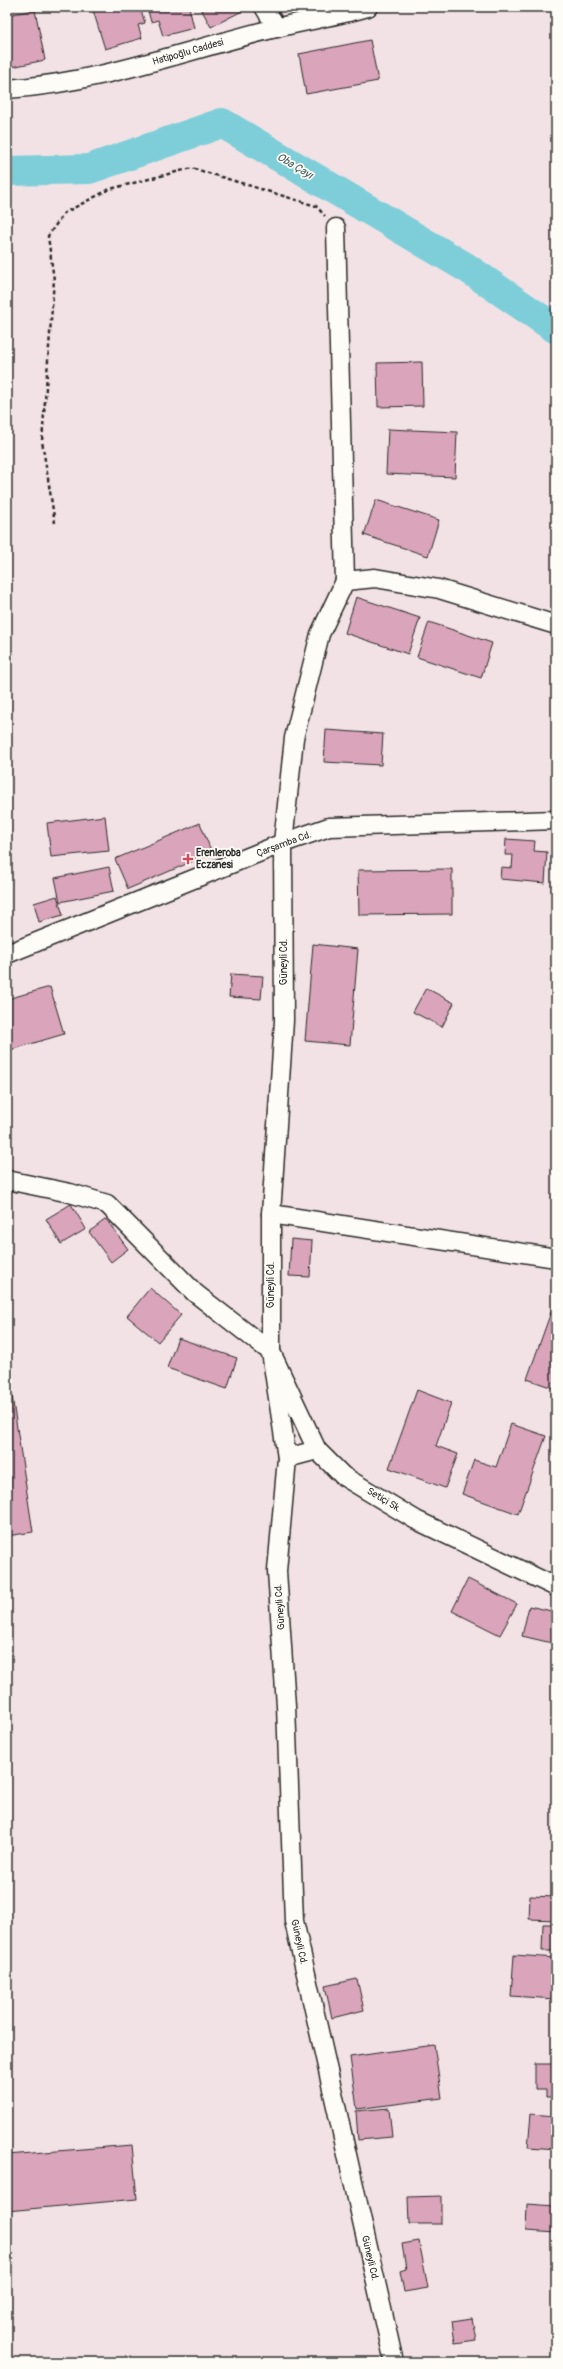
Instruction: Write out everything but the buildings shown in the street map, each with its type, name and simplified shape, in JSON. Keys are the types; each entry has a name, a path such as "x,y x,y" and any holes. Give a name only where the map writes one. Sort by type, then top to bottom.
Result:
{"street":[{"path":"264,7 276,28"},
{"name":"Hatipoğlu Caddesi","path":"7,89 39,87 109,74 276,28 368,7"},
{"path":"336,228 345,581 375,578 438,590 556,625"},
{"name":"Güneyli Cd.","path":"345,581 320,634 294,738 282,843 284,1021 271,1214 270,1352 288,1458 277,1571 286,1706 294,1921 394,2362"},
{"name":"Çarşamba Cd.","path":"7,954 282,843 329,827 556,820"},
{"path":"7,1180 70,1193 106,1204 195,1293 270,1352"},
{"path":"271,1214 556,1258"},
{"name":"Setiçi Sk.","path":"270,1352 317,1450 343,1476 416,1520 556,1587"},
{"path":"288,1458 317,1450"}],"path":[{"path":"55,523 42,441 54,280 48,236 64,213 110,189 192,168 316,206 336,228"}],"waterway":[{"name":"Oba Çayı","path":"7,171 89,169 222,123 467,268 556,329"}],"place":[{"name":"Erenleroba Eczanesi","path":"188,859"}]}
